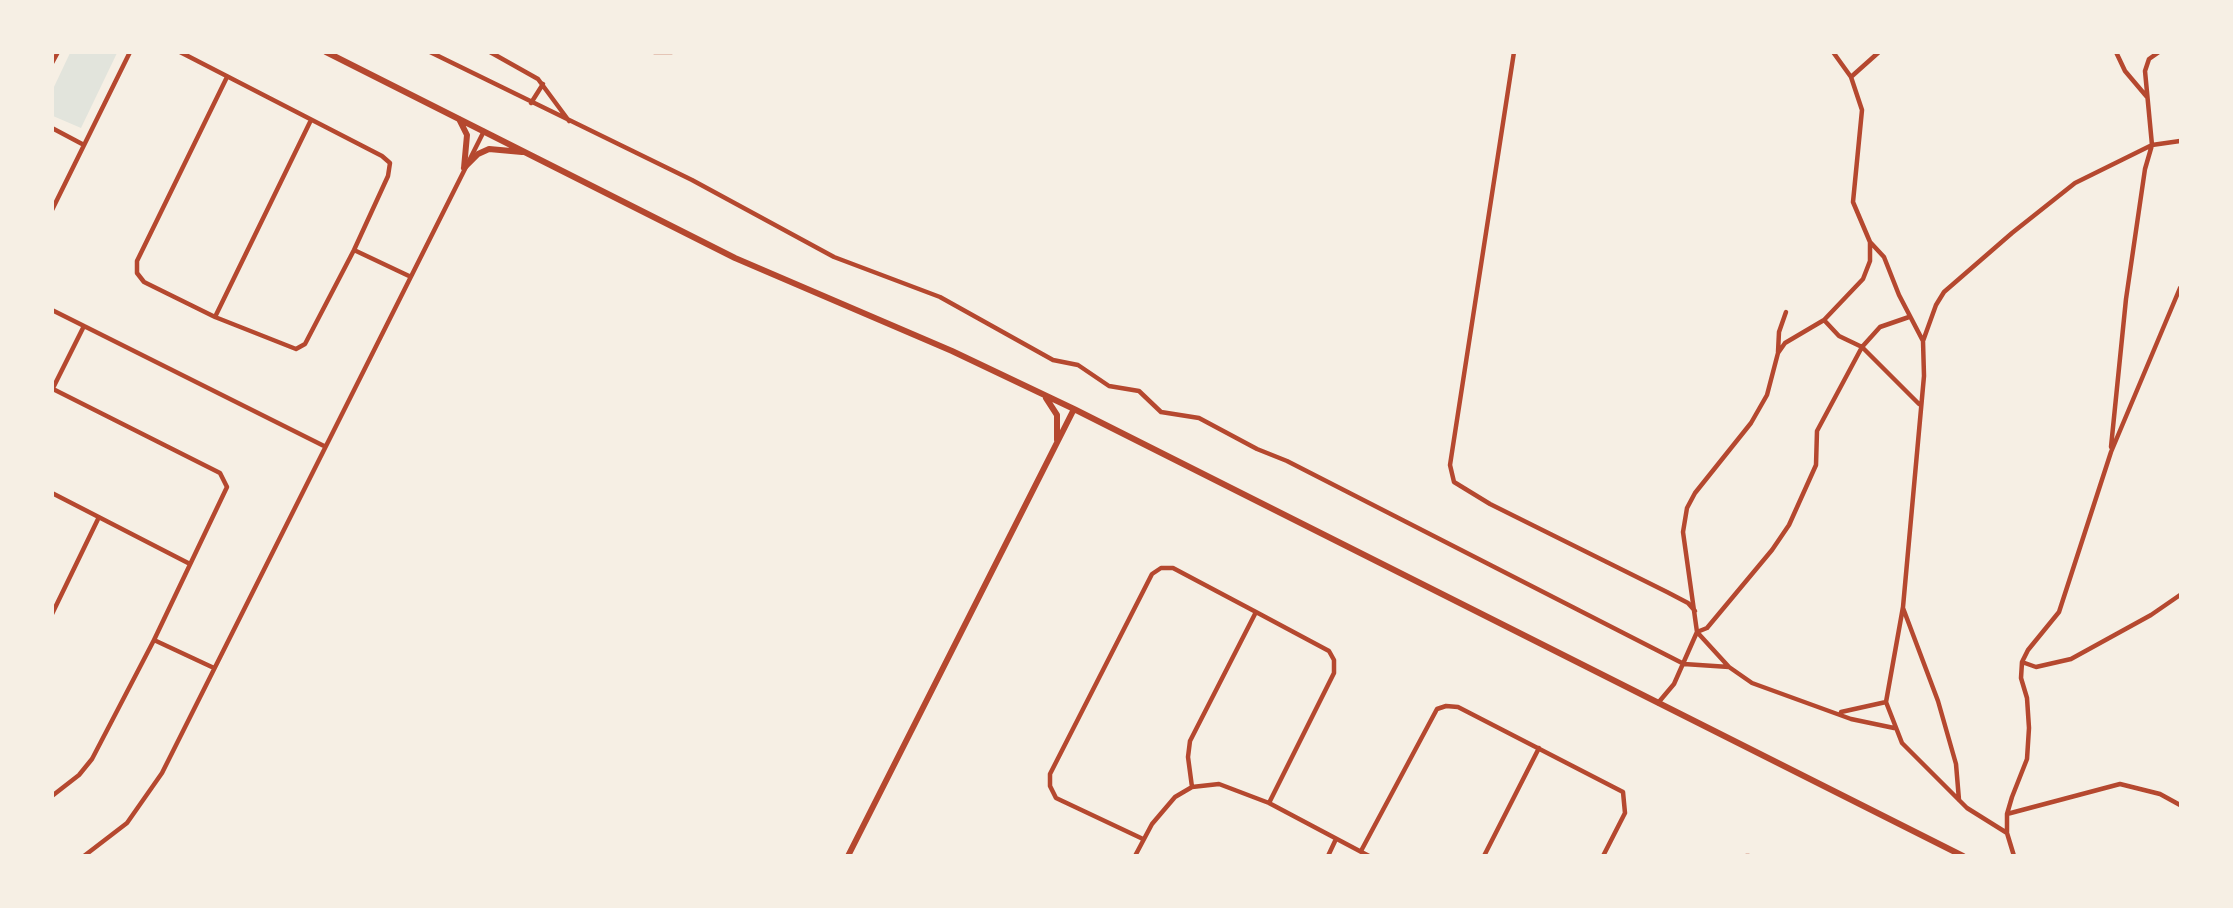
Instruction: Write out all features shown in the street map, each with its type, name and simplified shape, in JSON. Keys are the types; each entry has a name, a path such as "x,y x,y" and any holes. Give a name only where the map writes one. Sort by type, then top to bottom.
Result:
{"main road":[{"path":"326,52 735,258 1074,409 1963,856"},
{"path":"459,119 467,135 464,168"},
{"path":"464,168 478,154 489,149 527,153"},
{"path":"1042,394 1052,404 1057,415 1057,442"},
{"path":"848,856 1074,409"}],"street":[{"path":"52,63 58,52"},
{"path":"52,210 130,52"},
{"path":"180,52 390,163 388,176 354,250 305,344 300,348 293,349 215,317 144,282 136,267 227,77"},
{"path":"430,52 692,180 834,257 940,297 1053,360 1078,365 1109,386 1139,391 1161,412 1199,418 1684,664 1729,667"},
{"path":"490,52 523,68 543,84 570,121"},
{"path":"654,52 672,52"},
{"path":"1514,52 1450,465 1454,482 1490,505 1688,603 1696,612"},
{"path":"1833,52 1851,77 1862,110 1853,202 1870,242 1892,271 1909,317 1923,341"},
{"path":"1851,77 1879,52"},
{"path":"2116,52 2125,71 2147,97"},
{"path":"2111,452 2126,299 2152,145 2145,71 2149,59 2159,52"},
{"path":"531,103 543,84"},
{"path":"215,317 311,120"},
{"path":"52,128 84,145"},
{"path":"84,856 127,823 162,773 484,131"},
{"path":"2007,833 1959,802 1902,743 1886,702 1903,607 1924,376 1923,341 1936,305 1944,292 2030,218 2075,183 2152,145 2180,141"},
{"path":"1778,353 1786,343 1825,320 1863,279 1870,261 1870,242"},
{"path":"354,250 409,276"},
{"path":"2014,856 2007,833 2007,814 2028,760 2029,729 2027,698 2021,678 2022,662 2028,650 2059,612 2111,452 2180,288"},
{"path":"52,310 324,446"},
{"path":"1658,703 1684,664 1697,632 1683,532 1687,509 1695,493 1767,395 1778,353 1779,332 1786,312"},
{"path":"1697,632 1707,628 1714,620 1789,525 1816,465 1817,431 1862,347 1880,327 1909,317"},
{"path":"1825,320 1839,335 1862,347 1920,405"},
{"path":"52,796 89,764 154,640 226,492 224,477 53,389 84,326"},
{"path":"52,493 190,564"},
{"path":"52,614 99,517"},
{"path":"1143,839 1056,797 1050,786 1050,774 1152,574 1161,568 1173,568 1256,611 1329,651 1334,660 1334,673 1269,803"},
{"path":"2022,662 2036,667 2071,659 2151,615 2180,595"},
{"path":"1903,607 1938,701 1956,764 1959,802"},
{"path":"1192,787 1188,757 1190,741 1256,611"},
{"path":"1697,632 1729,667 1752,683 1786,698 1840,713 1851,719 1894,728"},
{"path":"154,640 214,668"},
{"path":"1840,713 1886,702"},
{"path":"1361,851 1437,709 1458,706 1623,792 1625,813 1603,856"},
{"path":"1484,856 1539,748"},
{"path":"2007,814 2120,784 2160,794 2180,805"},
{"path":"1135,856 1143,839 1175,797 1192,787 1219,785 1269,803 1369,856"},
{"path":"1328,856 1336,839"}],"shaded area":[{"path":"70,53 117,53 81,128 53,116 53,89"}]}
